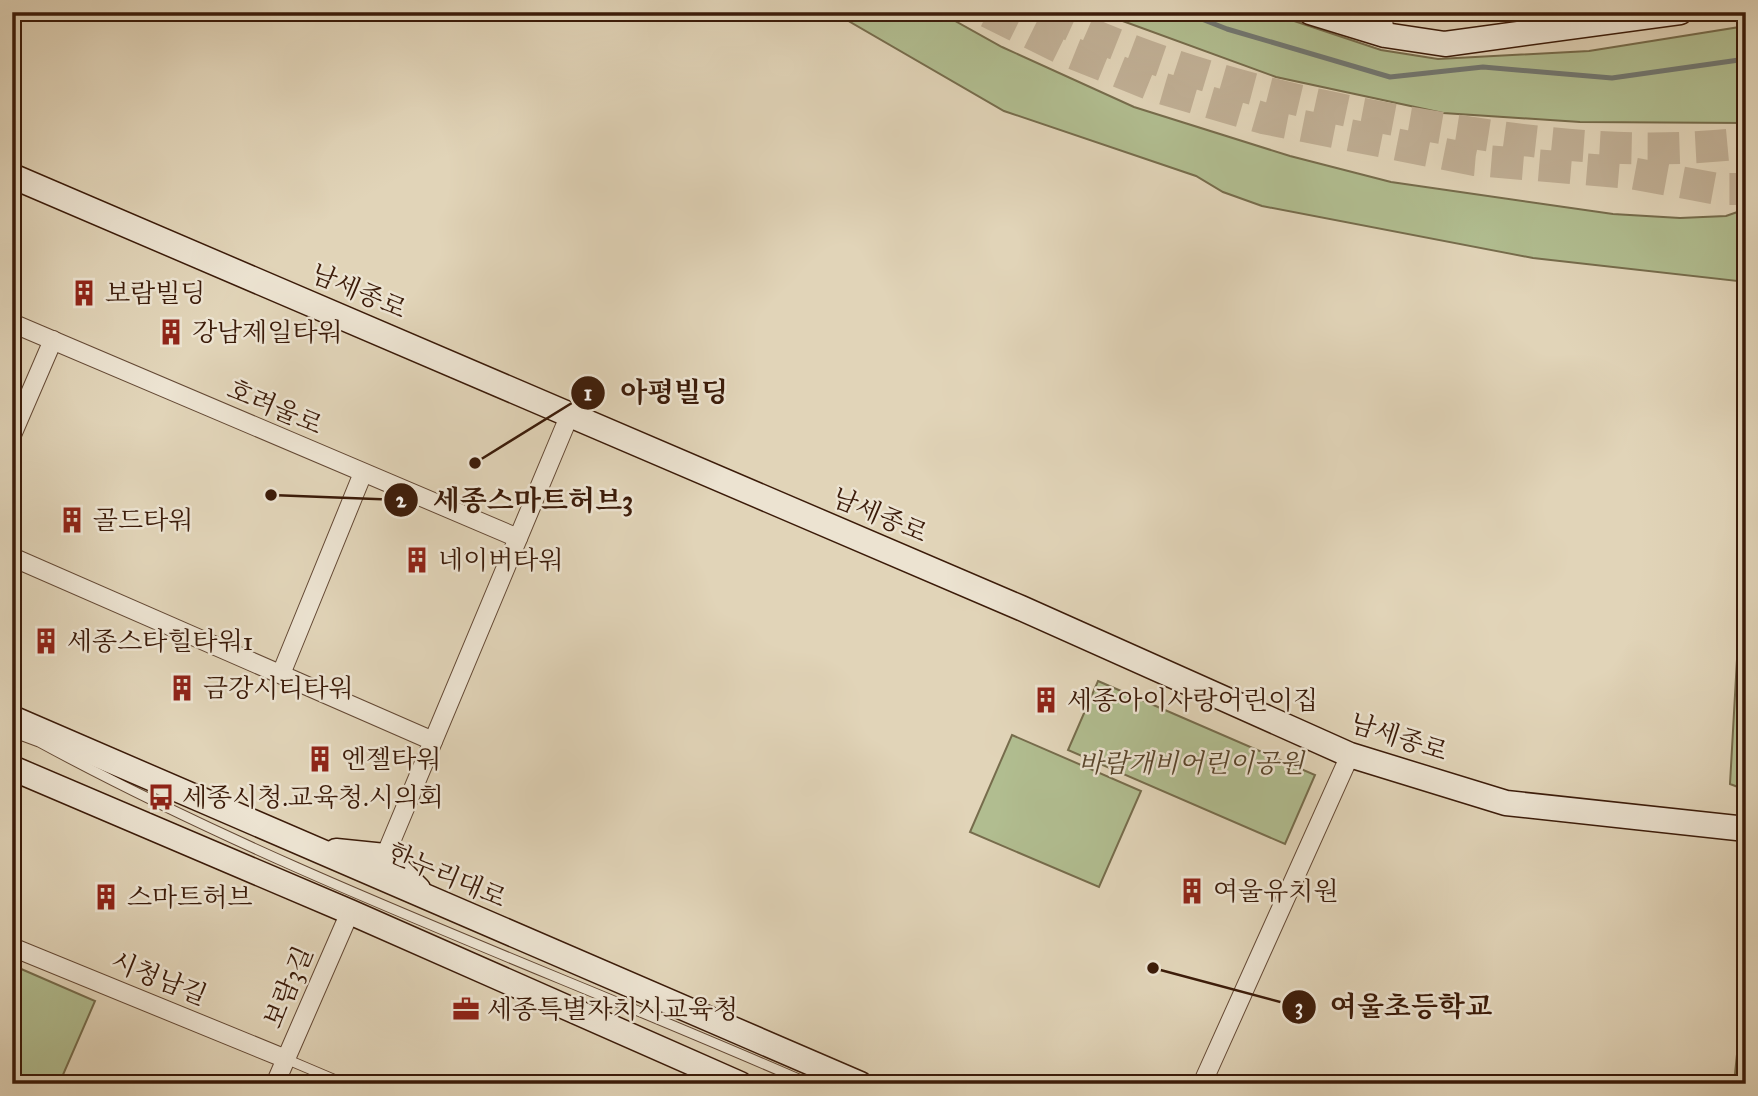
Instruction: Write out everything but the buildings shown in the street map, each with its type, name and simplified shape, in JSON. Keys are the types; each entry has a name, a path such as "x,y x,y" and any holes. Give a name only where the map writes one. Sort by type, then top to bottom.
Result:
{"street":[{"path":"1310,12 1384,24 1445,44 1680,12"},
{"name":"남세종로","path":"12,176 1021,608 1350,755 1506,803 1746,829"},
{"name":"호려울로","path":"12,323 518,538"},
{"path":"12,435 53,340"},
{"path":"385,856 570,414"},
{"path":"281,674 363,473"},
{"path":"12,557 433,741"},
{"name":"한누리대로","path":"12,718 860,1084"},
{"path":"1202,1084 1350,755"},
{"path":"12,768 350,912 740,1084"},
{"path":"312,849 385,856 432,901"},
{"name":"보람3길","path":"275,1084 350,912"},
{"name":"시청남길","path":"12,947 286,1059"}],"lane":[{"path":"12,732 39,742 243,846 635,1007 810,1084"},
{"path":"286,1059 345,1084"}],"green space":[{"path":"833,12 939,12 1002,47 1134,107 1290,156 1391,182 1613,214 1680,218 1726,216 1746,209 1746,282 1533,258 1262,206 1223,192 1196,176 1004,111"},
{"path":"1098,12 1267,12 1381,50 1438,59 1589,51 1746,26 1746,123 1580,122 1443,113 1276,77"},
{"path":"1746,499 1746,790 1730,784"},
{"name":"바람개비어린이공원","path":"1098,681 1315,775 1285,844 1068,750"},
{"path":"1012,735 1141,791 1099,887 970,832"},
{"path":"12,965 95,1001 59,1084 12,1084"},
{"path":"1746,965 1746,1084 1734,1084"}],"waterway":[{"path":"1184,12 1227,29 1390,77 1483,67 1612,78 1746,59"}],"tunnel":[{"path":"988,12 1065,50 1157,87 1263,118 1475,160 1631,173 1718,189 1746,189"},
{"path":"1043,12 1088,33 1181,68 1277,95 1375,116 1505,138 1584,146 1664,148 1746,143"}],"place":[{"name":"보람빌딩","path":"84,293"},
{"name":"강남제일타워","path":"171,332"},
{"name":"아평빌딩","path":"475,463"},
{"name":"세종스마트허브3","path":"271,495"},
{"name":"골드타워","path":"72,520"},
{"name":"네이버타워","path":"417,560"},
{"name":"세종스타힐타워1","path":"46,641"},
{"name":"금강시티타워","path":"182,688"},
{"name":"세종아이사랑어린이집","path":"1046,700"},
{"name":"엔젤타워","path":"320,759"},
{"name":"세종시청.교육청.시의회","path":"161,797"},
{"name":"여울유치원","path":"1192,891"},
{"name":"스마트허브","path":"106,897"},
{"name":"여울초등학교","path":"1153,968"},
{"name":"세종특별자치시교육청","path":"466,1009"}]}
